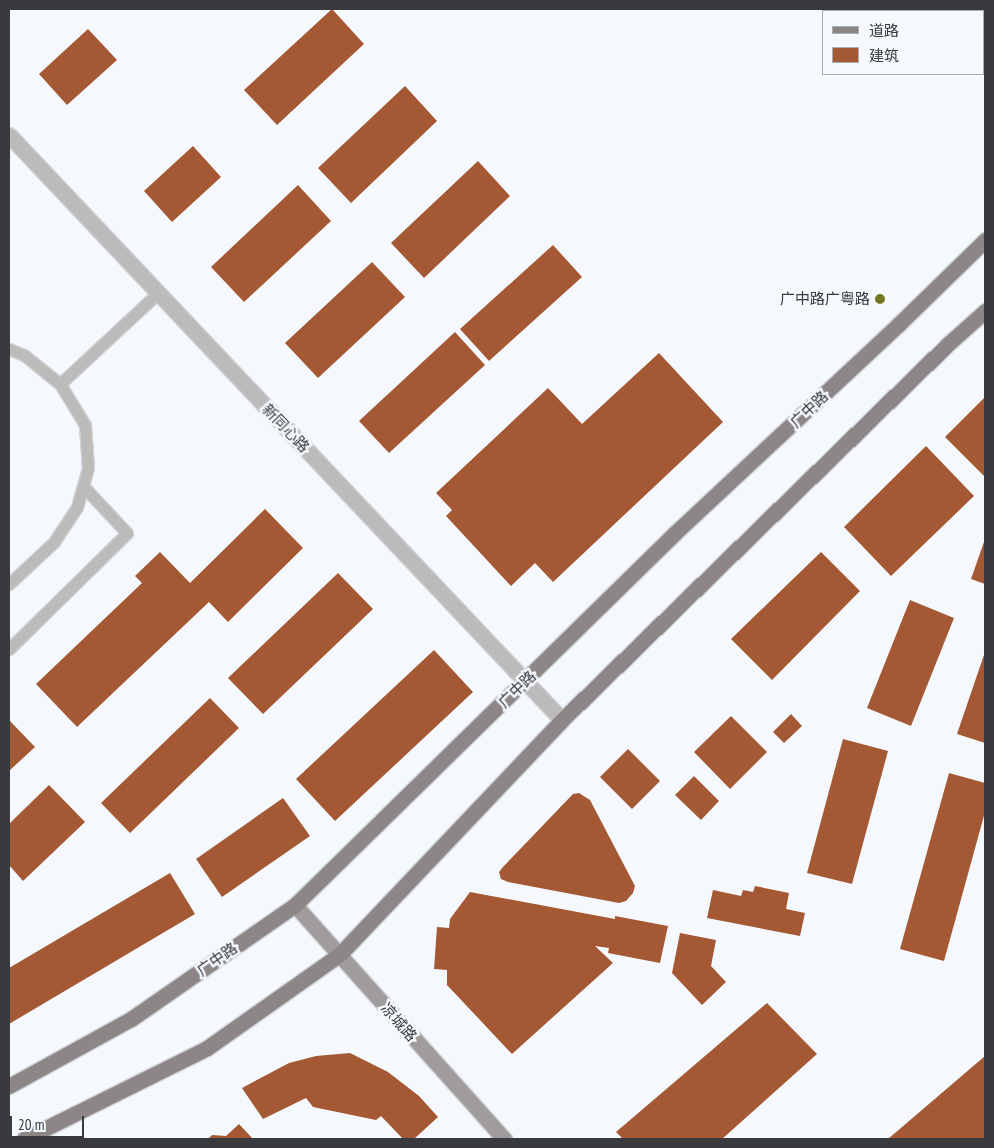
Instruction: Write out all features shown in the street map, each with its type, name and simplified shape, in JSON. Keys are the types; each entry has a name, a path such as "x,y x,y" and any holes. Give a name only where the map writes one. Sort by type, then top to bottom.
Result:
{"main road":[{"name":"广中路","path":"9,1086 131,1019 295,905 676,532 898,326 985,240"},
{"path":"24,1139 207,1048 339,955 562,720 948,344 985,311"}],"street":[{"name":"新同心路","path":"9,135 562,720"},
{"name":"凉城路","path":"295,905 504,1139"}],"lane":[{"path":"60,384 158,293"},
{"path":"9,349 24,355 60,384 85,425 88,468 77,507 54,542 9,584"},
{"path":"9,649 127,533 83,486"}],"building":[{"path":"332,9 364,44 277,125 244,90"},
{"path":"88,29 117,60 67,105 39,74"},
{"path":"405,86 437,121 351,203 318,168"},
{"path":"193,146 221,177 172,222 144,191"},
{"path":"478,161 510,196 424,278 391,243"},
{"path":"298,185 331,221 244,302 211,267"},
{"path":"553,245 582,277 489,361 460,329"},
{"path":"372,262 405,297 318,378 285,343"},
{"path":"455,332 485,365 389,453 359,421"},
{"path":"659,353 723,422 553,582 535,563 511,586 446,516 452,510 436,493 548,388 582,424"},
{"path":"985,397 985,477 945,437"},
{"path":"926,446 974,496 891,576 844,527"},
{"path":"265,509 303,548 228,622 209,602 77,727 36,684 142,583 135,576 160,552 190,583"},
{"path":"985,539 985,584 971,579"},
{"path":"821,552 860,591 772,680 731,639"},
{"path":"338,573 373,609 263,714 228,678"},
{"path":"910,600 954,618 911,726 867,708"},
{"path":"434,650 473,692 335,821 296,779"},
{"path":"985,652 985,743 957,734"},
{"path":"210,698 239,728 130,833 101,803"},
{"path":"791,714 802,726 784,743 773,732"},
{"path":"731,716 767,752 730,789 694,752"},
{"path":"9,720 35,747 9,771"},
{"path":"843,739 888,751 852,884 807,873"},
{"path":"628,749 660,781 632,809 600,777"},
{"path":"949,773 985,783 985,812 944,961 900,949"},
{"path":"694,776 719,801 701,820 675,795"},
{"path":"49,785 85,822 23,881 9,865 9,824"},
{"path":"579,793 590,800 635,886 633,893 626,901 619,903 508,882 501,879 499,872 503,867 573,794"},
{"path":"283,798 310,836 222,897 196,859"},
{"path":"170,873 195,914 9,1024 9,968"},
{"path":"755,886 789,893 786,909 805,913 800,936 707,918 713,890 741,896 743,890 753,892"},
{"path":"470,892 615,919 615,916 668,926 660,963 608,953 609,948 595,946 613,963 512,1054 447,985 447,970 434,969 437,927 449,928 450,919"},
{"path":"680,933 716,940 711,966 726,982 702,1005 672,973"},
{"path":"767,1003 817,1054 722,1139 623,1139 616,1132"},
{"path":"350,1053 388,1072 419,1096 438,1117 414,1139 403,1139 381,1116 376,1120 313,1107 306,1098 263,1119 242,1088 289,1063 316,1056"},
{"path":"985,1056 985,1139 888,1139"},
{"path":"239,1124 253,1139 208,1139 212,1135 226,1136"}],"place":[{"name":"广中路广粤路","path":"880,299"}]}
